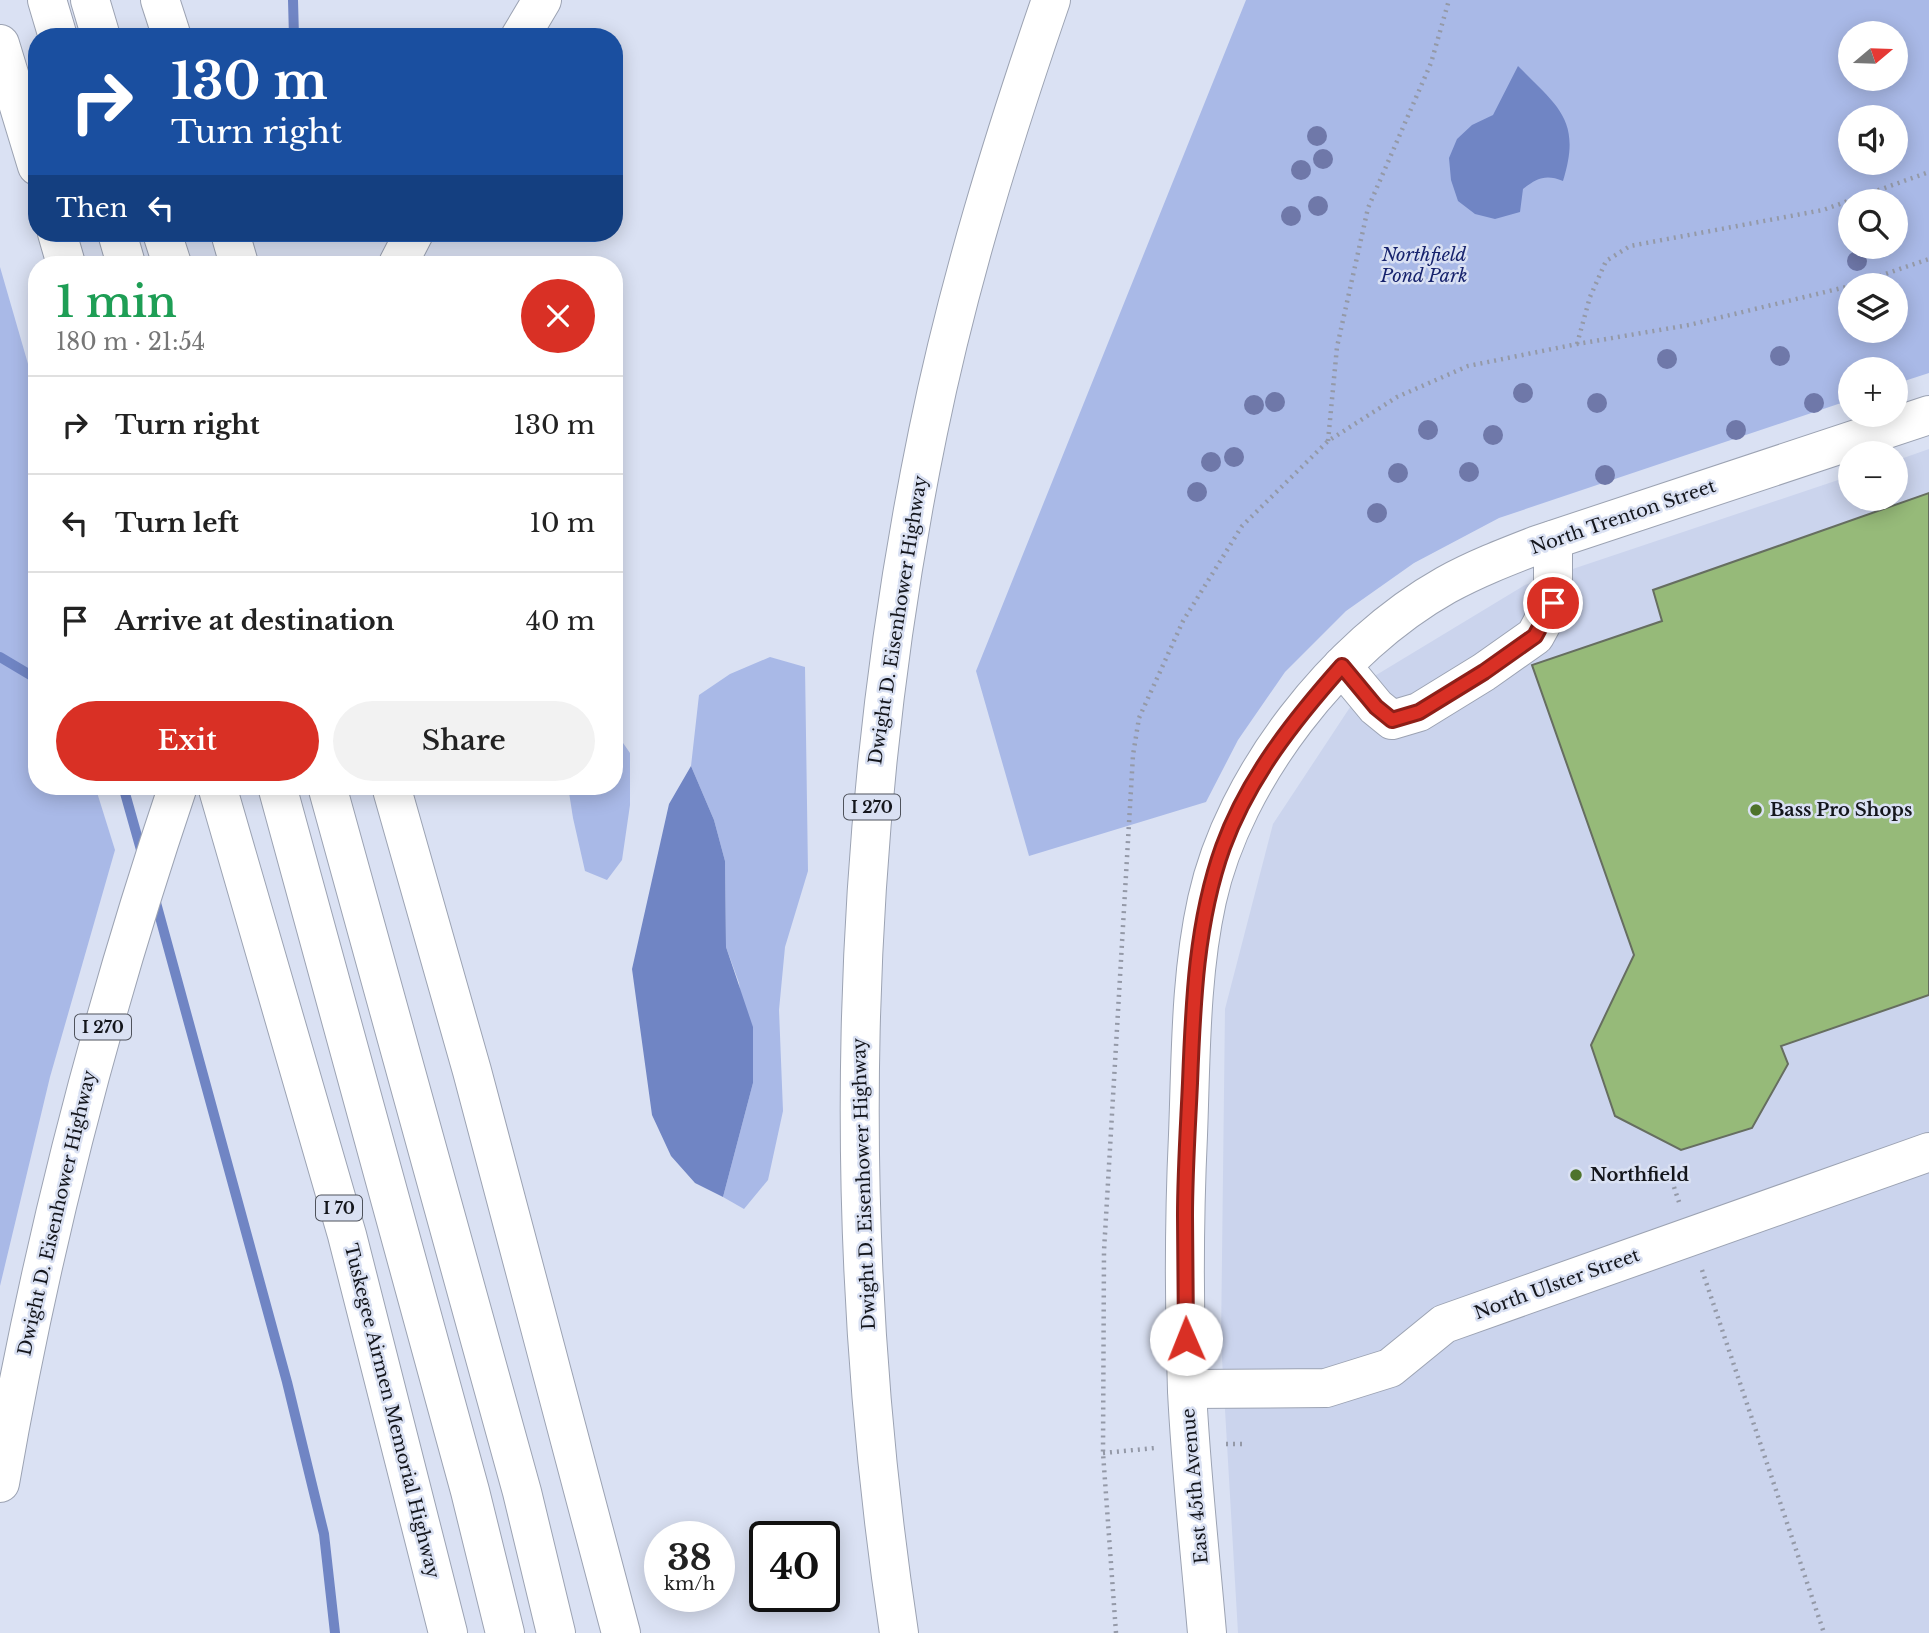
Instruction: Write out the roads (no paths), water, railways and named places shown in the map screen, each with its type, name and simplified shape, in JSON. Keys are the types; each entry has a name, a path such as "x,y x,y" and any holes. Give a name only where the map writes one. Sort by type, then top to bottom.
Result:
{"main road":[{"path":"47,0 55,28"},
{"path":"90,0 98,28"},
{"path":"160,0 169,28"},
{"path":"525,28 542,0"},
{"name":"Dwight D. Eisenhower Highway","path":"899,1633 877,1462 861,1171 859,1056 862,952 876,771 897,606 928,431 969,258 1051,0"},
{"path":"0,44 28,136"},
{"name":"North Trenton Street","path":"1342,666 1371,638 1411,607 1486,565 1553,540 1929,415"},
{"path":"1342,666 1376,707 1392,720 1419,712 1484,672 1535,636 1553,603 1553,540"},
{"name":"East 45th Avenue","path":"1207,1633 1187,1388 1185,1214 1194,997 1207,899 1223,845 1250,789 1277,744 1342,666"},
{"name":"Dwight D. Eisenhower Highway","path":"0,1483 41,1272 96,1051 125,948 175,795"},
{"name":"Tuskegee Airmen Memorial Highway","path":"220,795 347,1235 448,1633"},
{"path":"279,795 462,1464 505,1633"},
{"path":"329,795 522,1492 556,1633"},
{"path":"394,795 472,1071 621,1633"},
{"name":"North Ulster Street","path":"1187,1388 1326,1388 1390,1367 1444,1324 1929,1152"}],"waterway":[{"path":"293,0 294,28"},
{"path":"0,657 28,674"},
{"path":"126,795 143,857"},
{"path":"155,899 287,1382 324,1534 335,1633"}],"place":[{"name":"Bass Pro Shops","path":"1756,810"},
{"name":"Northfield","path":"1576,1175"}],"park label":[{"name":"Northfield Pond Park","path":"1424,265"}]}
